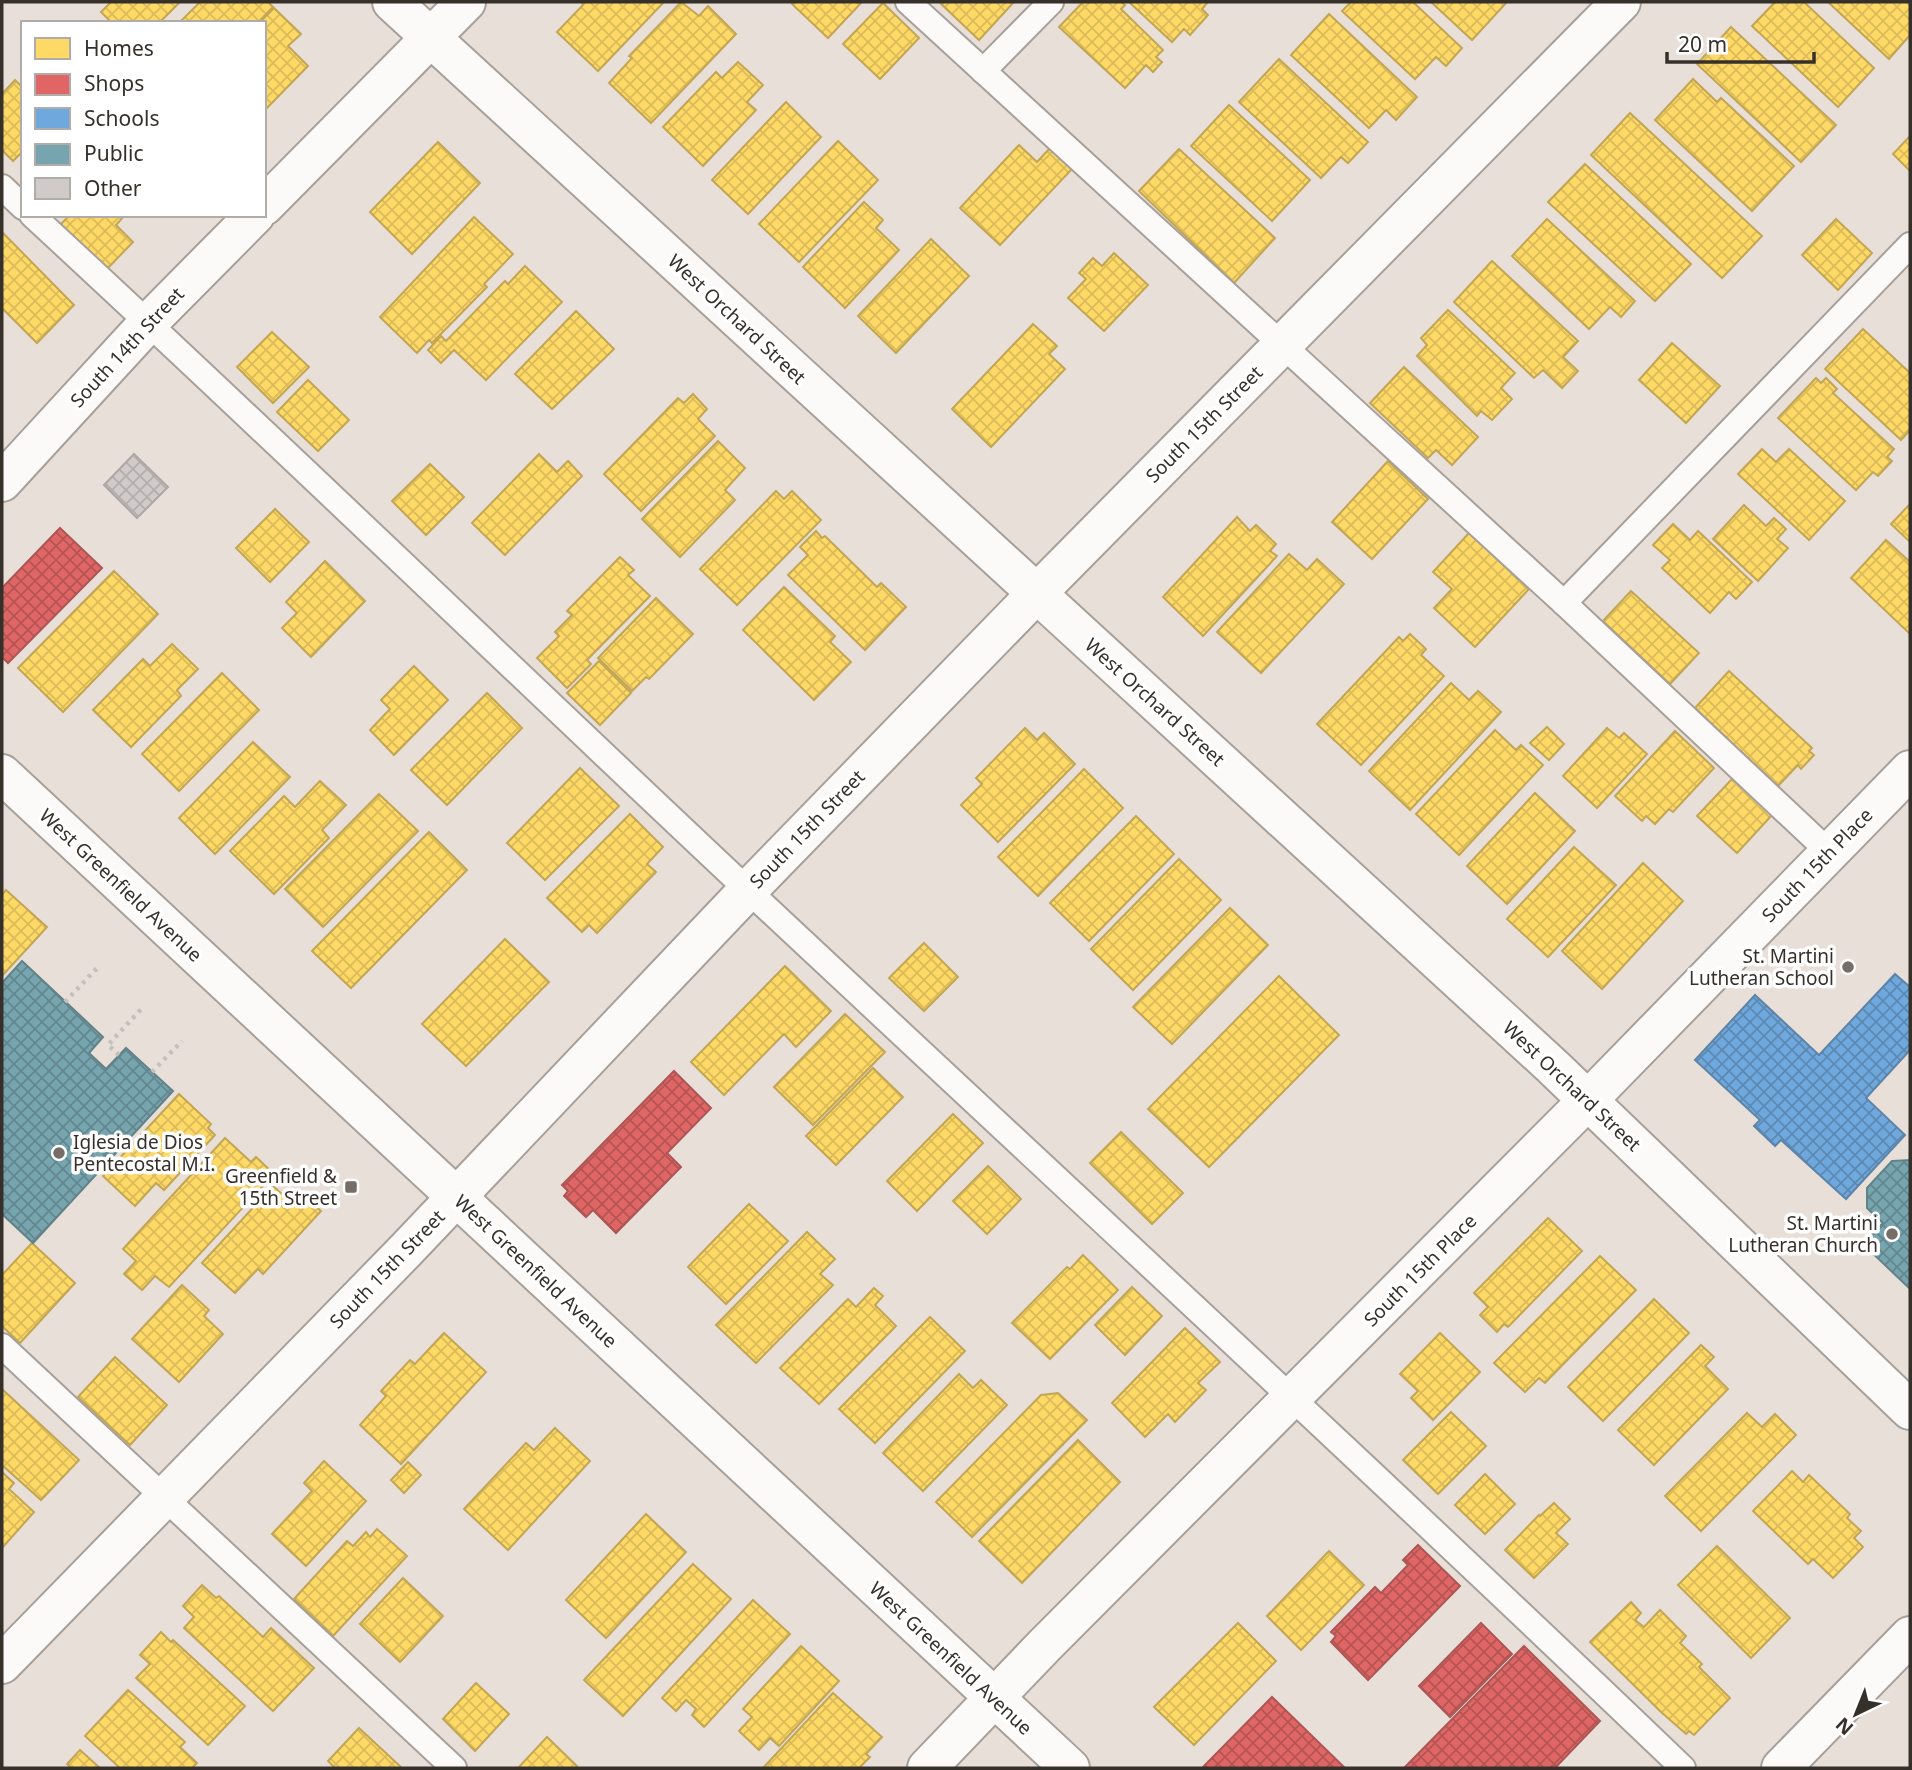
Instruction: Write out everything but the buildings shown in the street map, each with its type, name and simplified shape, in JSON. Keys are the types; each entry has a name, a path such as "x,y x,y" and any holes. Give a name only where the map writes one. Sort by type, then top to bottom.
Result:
{"street":[{"name":"West Orchard Street","path":"392,2 1588,1100 1910,1410"},
{"path":"266,204 466,2"},
{"name":"South 15th Street","path":"2,1664 1036,594 1621,2"},
{"name":"South 14th Street","path":"2,482 149,322 253,217"},
{"name":"South 15th Place","path":"927,1768 993,1698 1588,1100 1910,769"},
{"name":"West Greenfield Avenue","path":"2,774 1070,1768"},
{"path":"1781,1768 1910,1636"}],"lane":[{"path":"908,2 1564,603 1829,852"},
{"path":"983,71 1051,2"},
{"path":"2,187 21,204"},
{"path":"34,217 149,322 748,890 1293,1397 1683,1768"},
{"path":"1564,603 1910,245"},
{"path":"2,1346 446,1766"}],"path":[{"path":"65,1002 100,965"},
{"path":"119,1055 108,1045 144,1006"},
{"path":"152,1072 182,1041"}],"place":[{"name":"St. Martini Lutheran School","path":"1848,967"},
{"name":"Iglesia de Dios Pentecostal M.I.","path":"59,1153"},
{"name":"Greenfield & 15th Street","path":"351,1187"},
{"name":"St. Martini Lutheran Church","path":"1892,1234"}]}
